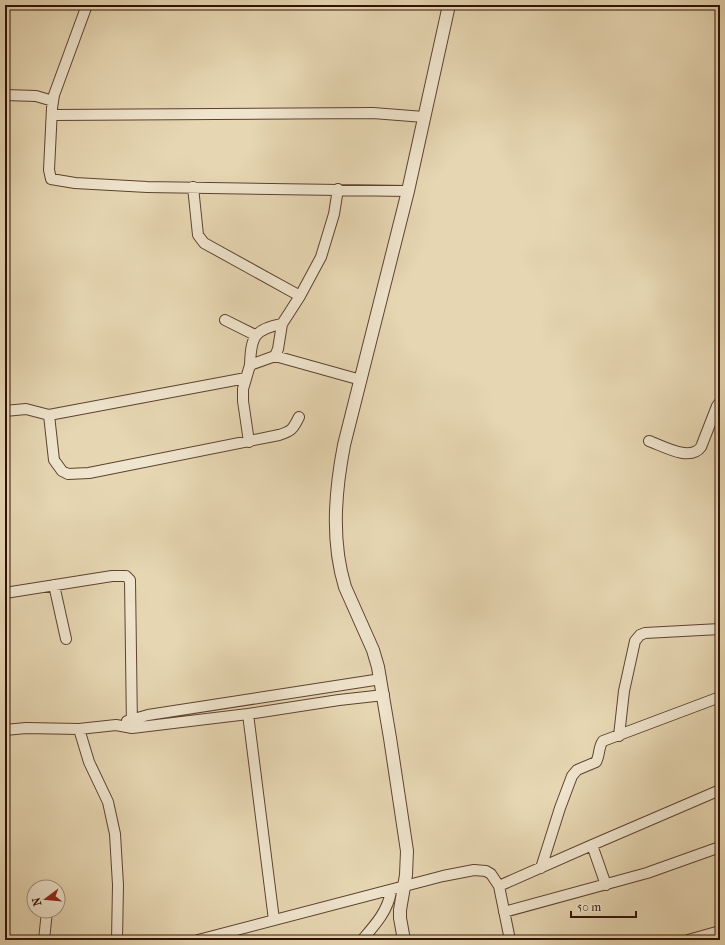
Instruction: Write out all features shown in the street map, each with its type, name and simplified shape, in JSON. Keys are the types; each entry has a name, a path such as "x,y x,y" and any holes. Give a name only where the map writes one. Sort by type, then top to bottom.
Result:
{"street":[{"path":"87,5 53,101 49,170 51,179 75,183 147,187 408,191"},
{"path":"404,940 400,918 407,864 407,851 384,695 373,650 345,587 339,562 337,546 337,499 339,473 344,446 408,191 449,5"},
{"path":"5,95 36,96 53,101"},
{"path":"52,115 373,113 424,117"},
{"path":"193,187 198,235 204,243 300,296"},
{"path":"275,356 280,342 282,324 300,296 321,257 334,214 338,189"},
{"path":"225,320 255,335"},
{"path":"249,442 243,401 243,389 250,364 251,348 255,335 266,327 282,324"},
{"path":"250,364 275,356 361,380"},
{"path":"5,411 26,409 49,415 246,378"},
{"path":"649,441 683,454 696,452 702,447 717,406 720,402"},
{"path":"49,415 54,460 59,469 68,474 89,473 249,442 290,432 294,428 299,417"},
{"path":"5,593 112,576 126,576 130,580 132,723"},
{"path":"54,585 66,639"},
{"path":"619,736 624,691 635,642 638,636 645,633 720,629"},
{"path":"132,723 148,715 381,679"},
{"path":"5,730 26,728 79,729 132,723 248,714 339,700 384,695"},
{"path":"540,868 572,776 577,770 596,762 603,741 720,697"},
{"path":"248,714 274,920"},
{"path":"79,729 89,762 108,802 115,834 118,940"},
{"path":"499,886 720,790"},
{"path":"592,845 606,884"},
{"path":"504,912 647,873 720,847"},
{"path":"198,940 218,938 274,920 391,891 443,876 474,870 486,871 491,874 499,886 510,940"},
{"path":"362,940 383,913 389,901 391,891"},
{"path":"44,940 46,919"},
{"path":"688,940 720,931"}]}
